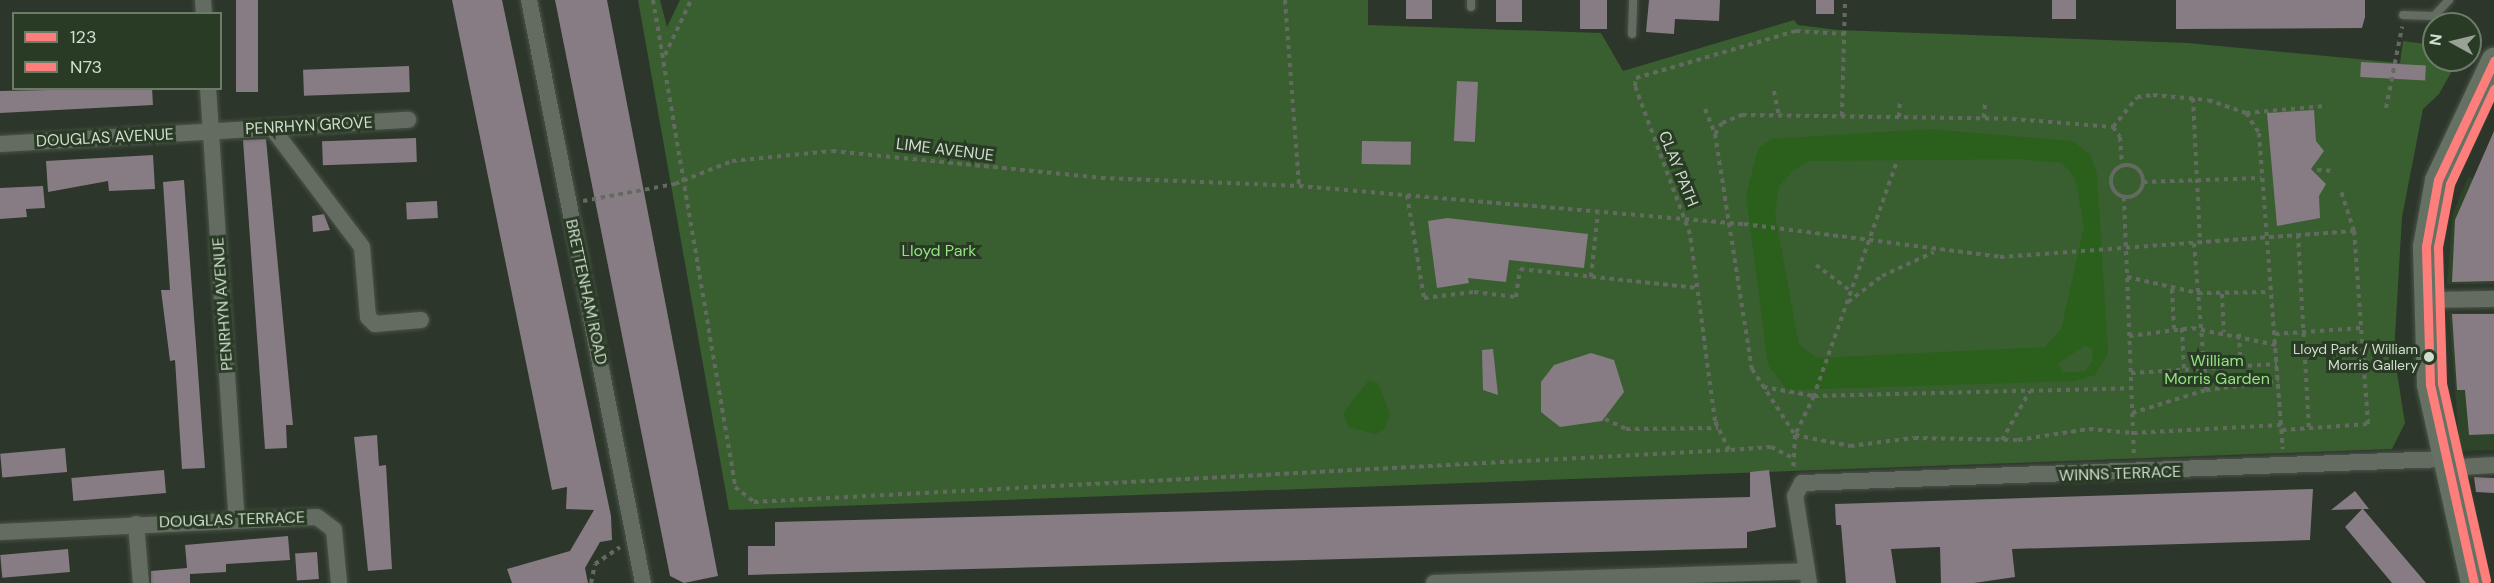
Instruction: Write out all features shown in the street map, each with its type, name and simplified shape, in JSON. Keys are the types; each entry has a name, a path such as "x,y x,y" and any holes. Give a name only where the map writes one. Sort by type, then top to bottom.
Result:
{"main road":[{"path":"2474,583 2444,464 2430,384 2427,300 2432,202 2486,93 2494,61"}],"street":[{"name":"BRETTENHAM ROAD","path":"529,0 638,542 643,583"},
{"name":"PENRHYN AVENUE","path":"208,90 237,519"},
{"name":"PENRHYN GROVE","path":"211,132 408,120"},
{"path":"272,128 362,248 369,317 375,324 420,320"},
{"name":"DOUGLAS AVENUE","path":"0,144 211,132"},
{"path":"2427,300 2494,299"},
{"name":"WINNS TERRACE","path":"1808,577 1798,486 2444,464 2494,465"},
{"name":"DOUGLAS TERRACE","path":"136,524 237,519 327,521 334,530 339,583"},
{"path":"0,532 136,524 141,583"},
{"path":"1434,583 1808,577"}],"lane":[{"path":"1632,33 1633,0"},
{"path":"2403,15 2434,16 2449,0"}],"path":[{"path":"653,0 665,56 735,487 754,502 1772,447 1791,458 1795,435 1815,394 1896,164"},
{"path":"665,56 691,0"},
{"path":"1285,0 1299,186"},
{"path":"1842,116 1845,0"},
{"path":"2386,108 2403,15"},
{"name":"CLAY PATH","path":"1729,450 1718,428 1686,220 1648,124 1636,78 1796,31 1845,34"},
{"path":"1774,91 1779,116"},
{"path":"2113,127 2137,97 2193,98 2246,113 2325,105"},
{"path":"2193,98 2200,243"},
{"path":"1899,117 1900,100"},
{"path":"1984,103 1984,118"},
{"path":"1705,109 1715,134 1727,223 1752,369 1795,435 1850,446 1914,438 2002,441 2090,429 2133,433 2282,428 2309,430 2368,424 2354,231 2342,191"},
{"path":"2246,113 2259,133 2264,236 2275,334 2283,443"},
{"path":"1715,134 1730,117 1779,116 1984,118 2113,127"},
{"path":"2113,127 2120,137 2122,165 2110,181 2124,197 2135,474"},
{"name":"LIME AVENUE","path":"594,199 686,181 732,161 832,151 1101,178 1299,186 1749,225 1935,252 2000,258 2078,254 2264,236 2354,231"},
{"path":"2122,165 2137,168 2143,182 2138,193 2124,197"},
{"path":"2317,170 2334,171"},
{"path":"2143,182 2261,178"},
{"path":"1407,195 1424,298 1474,292 1516,297 1520,269 1698,288"},
{"path":"1591,277 1598,213"},
{"path":"2298,234 2309,430"},
{"path":"2194,243 2206,390"},
{"path":"1848,302 1882,276 1935,252"},
{"path":"1816,266 1851,292"},
{"path":"2127,277 2172,289 2198,293 2270,292"},
{"path":"2172,289 2174,329"},
{"path":"2222,294 2224,332"},
{"path":"2129,336 2182,328 2201,329 2239,334 2276,345"},
{"path":"2182,328 2184,370"},
{"path":"2275,334 2361,328"},
{"path":"2239,334 2241,367"},
{"path":"2131,373 2277,364"},
{"path":"2132,413 2206,390 2278,381"},
{"path":"1763,386 1815,394 2131,388"},
{"path":"2002,441 2030,391"},
{"path":"1605,419 1626,429 1718,428"},
{"path":"591,583 603,555 638,542"}],"shaded area":[{"path":"1929,129 2072,141 2090,154 2097,174 2108,354 2095,375 2074,381 1787,390 1768,365 1746,195 1758,149 1771,139","holes":["2019,159 2062,163 2075,178 2084,227 2061,329 2045,347 1817,358 1799,345 1775,214 1779,186 1794,170 1809,161","2084,346 2092,348 2093,361 2085,371 2062,373 2059,363"]},
{"path":"2468,177 2494,185 2494,284 2447,284 2453,213"},
{"path":"2449,313 2494,313 2494,450 2460,451"},
{"path":"1369,380 1378,383 1390,414 1384,430 1375,434 1349,427 1343,413"}],"green space":[{"name":"Lloyd Park","path":"638,0 660,0 667,27 680,0 1368,0 1368,25 1601,33 1623,71 1794,20 1798,25 1838,30 2188,43 2400,63 2403,41 2422,43 2422,72 2451,72 2439,94 2423,109 2402,217 2394,354 2405,423 2392,449 729,510"}],"building":[{"path":"236,0 258,0 258,92 236,92"},
{"path":"452,0 502,0 611,516 612,540 600,542 585,568 588,583 512,583 507,569 570,551 594,510 566,509 567,487 552,490"},
{"path":"555,0 607,0 718,576 684,583 670,576"},
{"path":"1406,0 1432,0 1432,19 1406,19"},
{"path":"1496,0 1522,0 1522,22 1496,22"},
{"path":"1580,0 1607,0 1607,29 1580,29"},
{"path":"1649,0 1720,0 1719,21 1675,19 1674,34 1646,32"},
{"path":"1816,0 1834,0 1834,14 1816,14"},
{"path":"2052,0 2076,0 2076,19 2052,19"},
{"path":"2176,0 2365,0 2365,17 2362,28 2176,29"},
{"path":"2361,62 2422,65 2422,72 2426,72 2425,80 2360,77"},
{"path":"409,66 410,92 304,96 303,70"},
{"path":"1457,81 1478,82 1475,142 1454,141"},
{"path":"152,90 153,105 0,113 0,91"},
{"path":"2314,110 2316,141 2324,151 2311,169 2326,184 2319,196 2320,218 2277,226 2267,113"},
{"path":"2494,131 2494,281 2452,282 2455,220"},
{"path":"416,138 417,162 323,165 322,141"},
{"path":"266,139 293,425 286,425 287,448 265,449 243,140"},
{"path":"1362,141 1411,142 1411,165 1362,164"},
{"path":"153,155 155,189 109,191 108,181 48,192 46,161"},
{"path":"184,180 205,468 182,469 175,360 170,361 161,290 170,290 163,182"},
{"path":"43,186 45,208 26,209 27,217 0,219 0,188"},
{"path":"437,201 438,218 407,220 406,203"},
{"path":"324,214 330,230 313,232 312,216"},
{"path":"1447,218 1588,234 1584,268 1509,260 1506,282 1468,278 1469,283 1437,288 1428,221"},
{"path":"2452,314 2494,314 2494,434 2469,435 2465,390 2457,390"},
{"path":"1493,349 1498,395 1483,390 1482,350"},
{"path":"1591,353 1614,360 1624,392 1602,421 1560,427 1541,412 1541,382 1554,365"},
{"path":"377,435 379,466 386,465 392,569 368,571 354,437"},
{"path":"65,448 67,472 2,478 0,454"},
{"path":"164,470 166,493 73,501 71,478"},
{"path":"1769,470 1776,527 1747,532 1747,548 748,575 748,546 775,546 775,522 1750,497 1750,472"},
{"path":"2474,477 2494,478 2494,493 2476,492"},
{"path":"2313,489 2310,540 2012,549 2015,577 1974,583 1941,583 1940,547 1891,549 1896,583 1846,583 1841,525 1836,525 1835,504"},
{"path":"2355,491 2369,509 2363,509 2426,583 2392,583 2345,527 2362,509 2331,510"},
{"path":"288,536 290,560 226,564 226,572 190,574 190,583 151,583 151,571 187,568 185,545"},
{"path":"68,549 70,572 2,578 0,555"},
{"path":"317,552 319,579 297,580 295,554"}],"transit line":[{"name":"123","path":"2474,583 2430,384 2426,246 2438,180 2494,61"},
{"name":"N73","path":"2486,580 2442,383 2438,247 2450,184 2494,89"}],"place":[{"name":"Lloyd Park / William Morris Gallery","path":"2429,357"}],"park label":[{"name":"William Morris Garden","path":"2217,370"}]}
